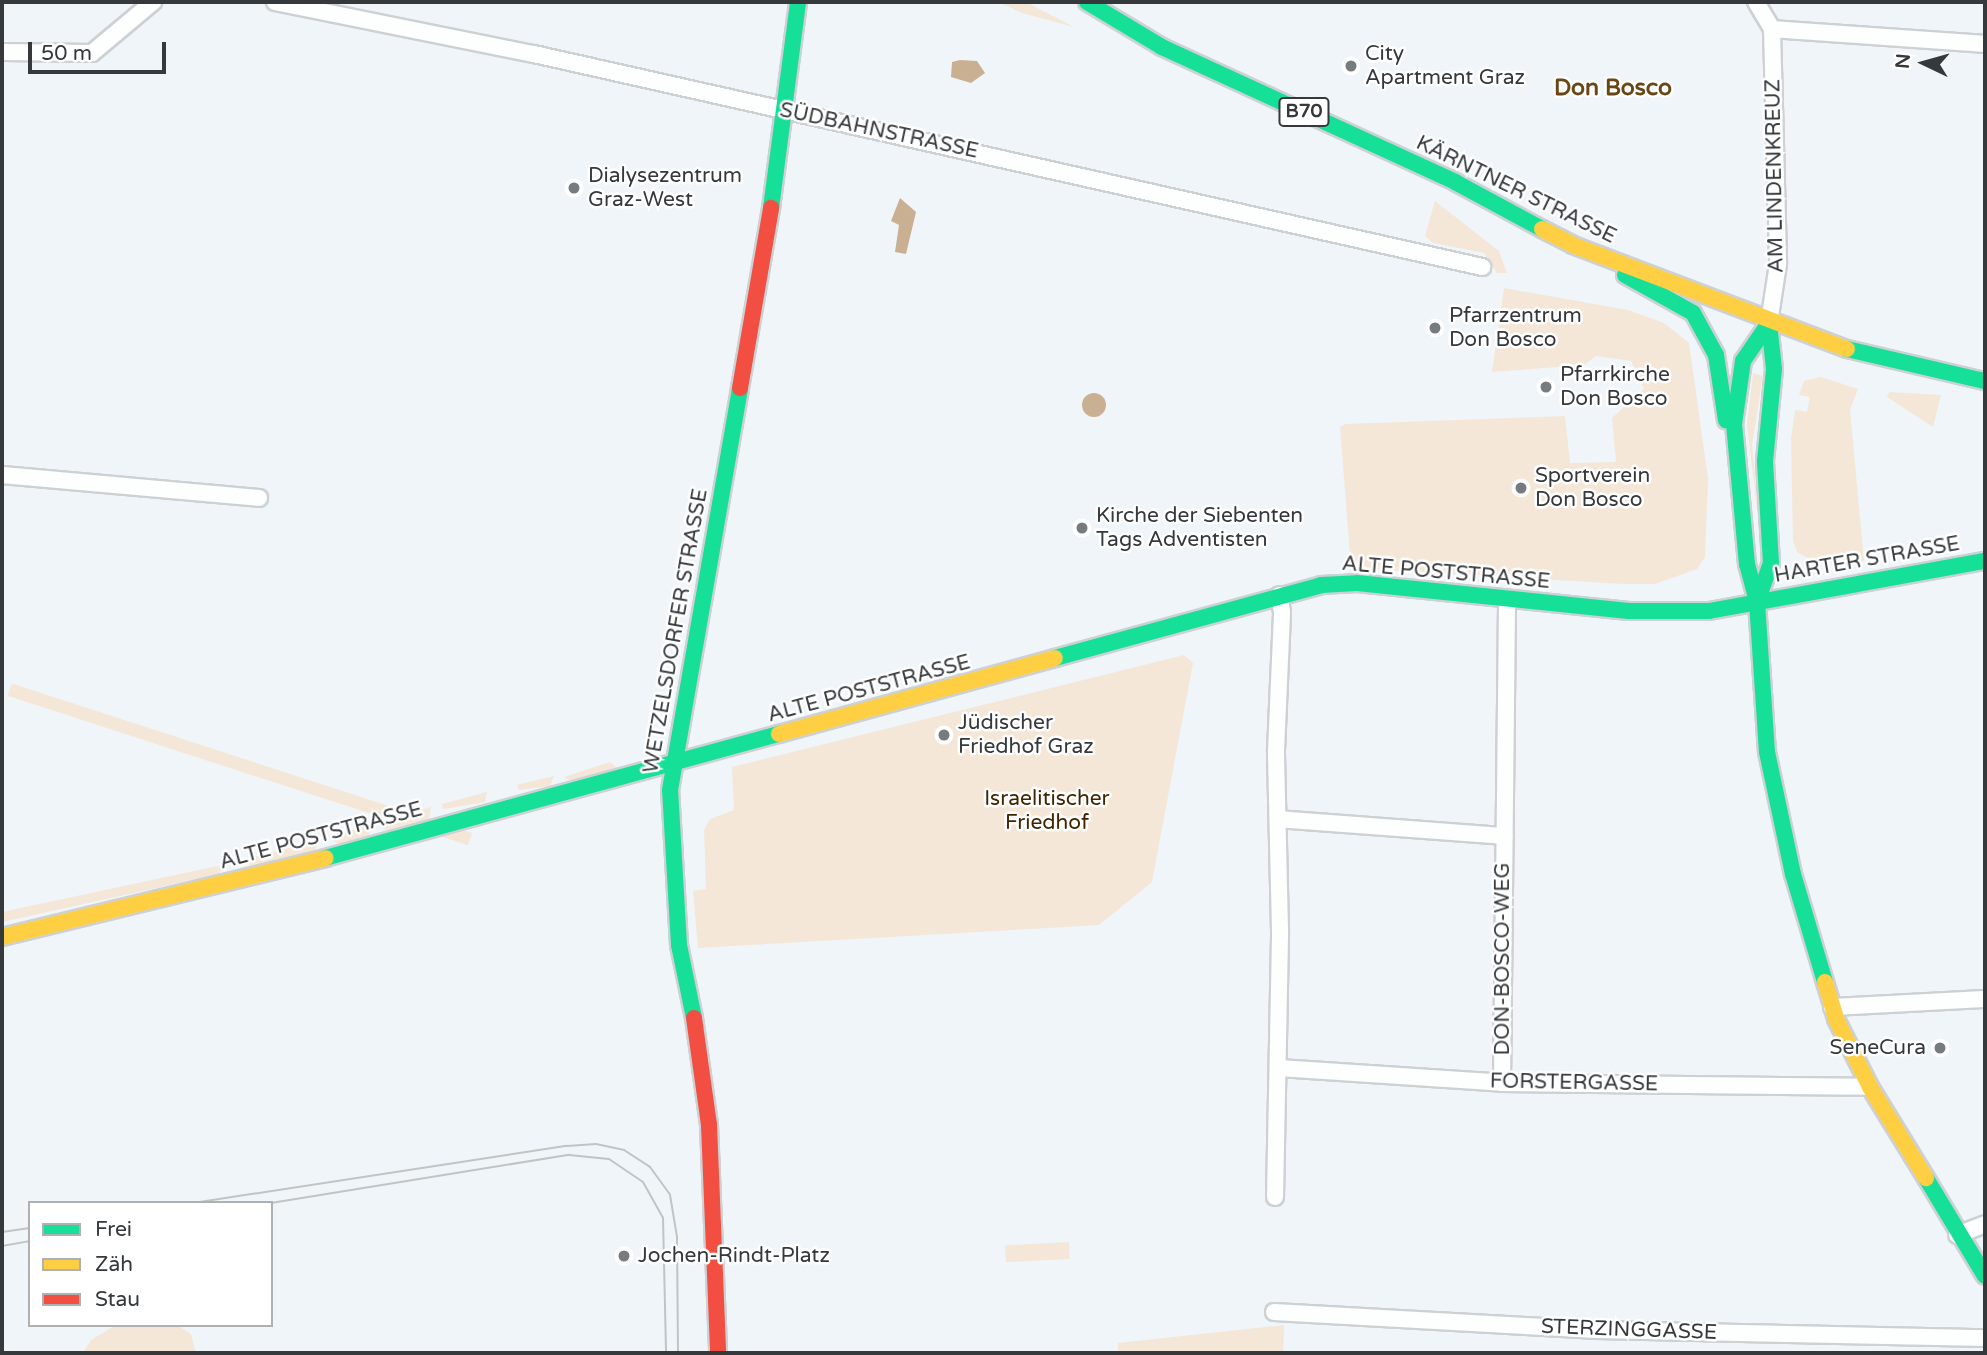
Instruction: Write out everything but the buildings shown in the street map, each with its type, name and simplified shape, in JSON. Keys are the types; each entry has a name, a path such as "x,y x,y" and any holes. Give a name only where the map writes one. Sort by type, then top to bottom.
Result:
{"main road":[{"name":"WETZELSDORFER STRASSE","path":"718,1353 703,1060 679,945 674,892 673,764 786,111 798,2"},
{"name":"KÄRNTNER STRASSE","path":"1087,2 1162,47 1455,182 1573,245 1769,323 1867,355 1985,381"},
{"path":"1573,245 1693,313 1716,355 1735,452 1747,564 1757,602 1767,752 1797,891 1832,1007 1870,1087 1957,1235 1985,1276"},
{"path":"1735,452 1736,396 1743,361 1769,323"},
{"path":"1757,602 1771,563 1765,461 1774,369 1769,323"},
{"name":"HARTER STRASSE","path":"1757,602 1985,561"},
{"name":"ALTE POSTSTRASSE","path":"2,937 260,875 1321,585 1357,583 1629,611 1709,611 1757,602"}],"street":[{"path":"2,52 92,53 153,2"},
{"name":"SÜDBAHNSTRASSE","path":"275,2 786,111 1482,267"},
{"path":"1756,2 1772,29 1985,44"},
{"name":"AM LINDENKREUZ","path":"1769,323 1778,264 1772,29"},
{"path":"2,475 259,498"},
{"path":"1275,1197 1279,1068 1279,596"},
{"name":"DON-BOSCO-WEG","path":"1502,1083 1507,599"},
{"name":"DON-BOSCO-WEG","path":"1278,819 1504,836"},
{"path":"1832,1007 1985,999"},
{"name":"FORSTERGASSE","path":"1279,1068 1502,1083 1870,1087"},
{"path":"1957,1235 1985,1224"},
{"name":"STERZINGGASSE","path":"1274,1312 1597,1330 1985,1338"}],"green space":[{"path":"998,2 1026,2 1074,27 1022,13"},
{"path":"1435,201 1499,251 1507,273 1497,273 1484,253 1433,243 1425,236"},
{"name":"Sportverein Don Bosco","path":"1504,288 1628,310 1664,323 1689,343 1708,478 1705,557 1697,569 1655,584 1624,584 1351,568 1340,427 1346,424 1565,416 1570,463 1616,462 1612,418 1644,389 1631,361 1596,356 1584,365 1492,372"},
{"path":"1753,373 1763,376 1752,445 1763,557 1747,425"},
{"path":"1821,377 1858,389 1850,410 1864,561 1817,563 1797,552 1793,541 1791,438 1795,410 1807,412 1810,397 1799,395 1804,381"},
{"path":"1889,392 1941,395 1933,427 1887,397"},
{"name":"Israelitischer Friedhof","path":"1184,655 1193,663 1152,882 1099,925 698,948 693,891 706,889 704,830 710,819 734,810 732,767"},
{"path":"12,683 472,833 468,845 8,696"},
{"path":"610,762 619,769 571,781 564,777"},
{"path":"554,776 550,786 519,790 517,785"},
{"path":"487,792 485,802 443,809 442,804"},
{"path":"431,807 429,818 387,830 381,827 379,822"},
{"path":"371,825 369,836 339,844 333,841 332,836"},
{"path":"319,840 315,851 252,867 246,863 246,859"},
{"path":"222,865 220,874 2,922 2,912"},
{"path":"1069,1242 1070,1259 1006,1262 1005,1245"},
{"path":"1284,1325 1283,1353 1118,1353 1118,1343"},
{"path":"113,1327 180,1327 191,1334 196,1353 83,1353 91,1340"}],"shaded area":[{"path":"977,61 985,73 971,83 951,77 952,62"},
{"path":"900,198 916,212 906,254 895,252 899,225 891,221"},
{"path":"1094,393 1102,397 1106,405 1102,413 1094,417 1086,413 1082,405 1086,397"}],"tram line":[{"path":"206,1201 567,1146 596,1144 624,1150 650,1167 670,1195 677,1237 678,1353"},
{"path":"273,1203 569,1155 609,1159 643,1182 663,1218 666,1353"},
{"path":"2,1232 28,1228"},
{"path":"2,1246 28,1241"}],"traffic: fast":[{"path":"771,208 798,2"},
{"path":"1087,2 1162,47 1455,182 1542,229"},
{"path":"1625,275 1693,313 1716,355 1726,420"},
{"path":"1769,323 1743,361 1734,424 1747,564 1757,602 1767,752 1793,874 1825,982"},
{"path":"1757,602 1771,563 1765,461 1774,369 1769,323"},
{"path":"1847,349 1985,381"},
{"path":"694,1018 679,945 670,790 740,388"},
{"path":"1055,658 1321,585 1357,583 1629,611 1709,611 1985,561"},
{"path":"325,858 779,734"},
{"path":"1926,1178 1985,1276"}],"traffic: slow":[{"path":"1542,229 1573,245 1847,349"},
{"path":"779,734 1055,658"},
{"path":"2,937 325,858"},
{"path":"1825,982 1836,1019 1870,1087 1926,1178"}],"traffic: jam":[{"path":"740,388 771,208"},
{"path":"694,1018 709,1125 718,1353"}],"place":[{"name":"City Apartment Graz","path":"1351,66"},
{"name":"Dialysezentrum Graz-West","path":"574,188"},
{"name":"Pfarrzentrum Don Bosco","path":"1435,328"},
{"name":"Pfarrkirche Don Bosco","path":"1546,387"},
{"name":"Sportverein Don Bosco","path":"1521,488"},
{"name":"Kirche der Siebenten Tags Adventisten","path":"1082,528"},
{"name":"Jüdischer Friedhof Graz","path":"944,735"},
{"name":"SeneCura","path":"1940,1048"},
{"name":"Jochen-Rindt-Platz","path":"624,1256"}],"district":[{"name":"Don Bosco","path":"1613,88"}]}
